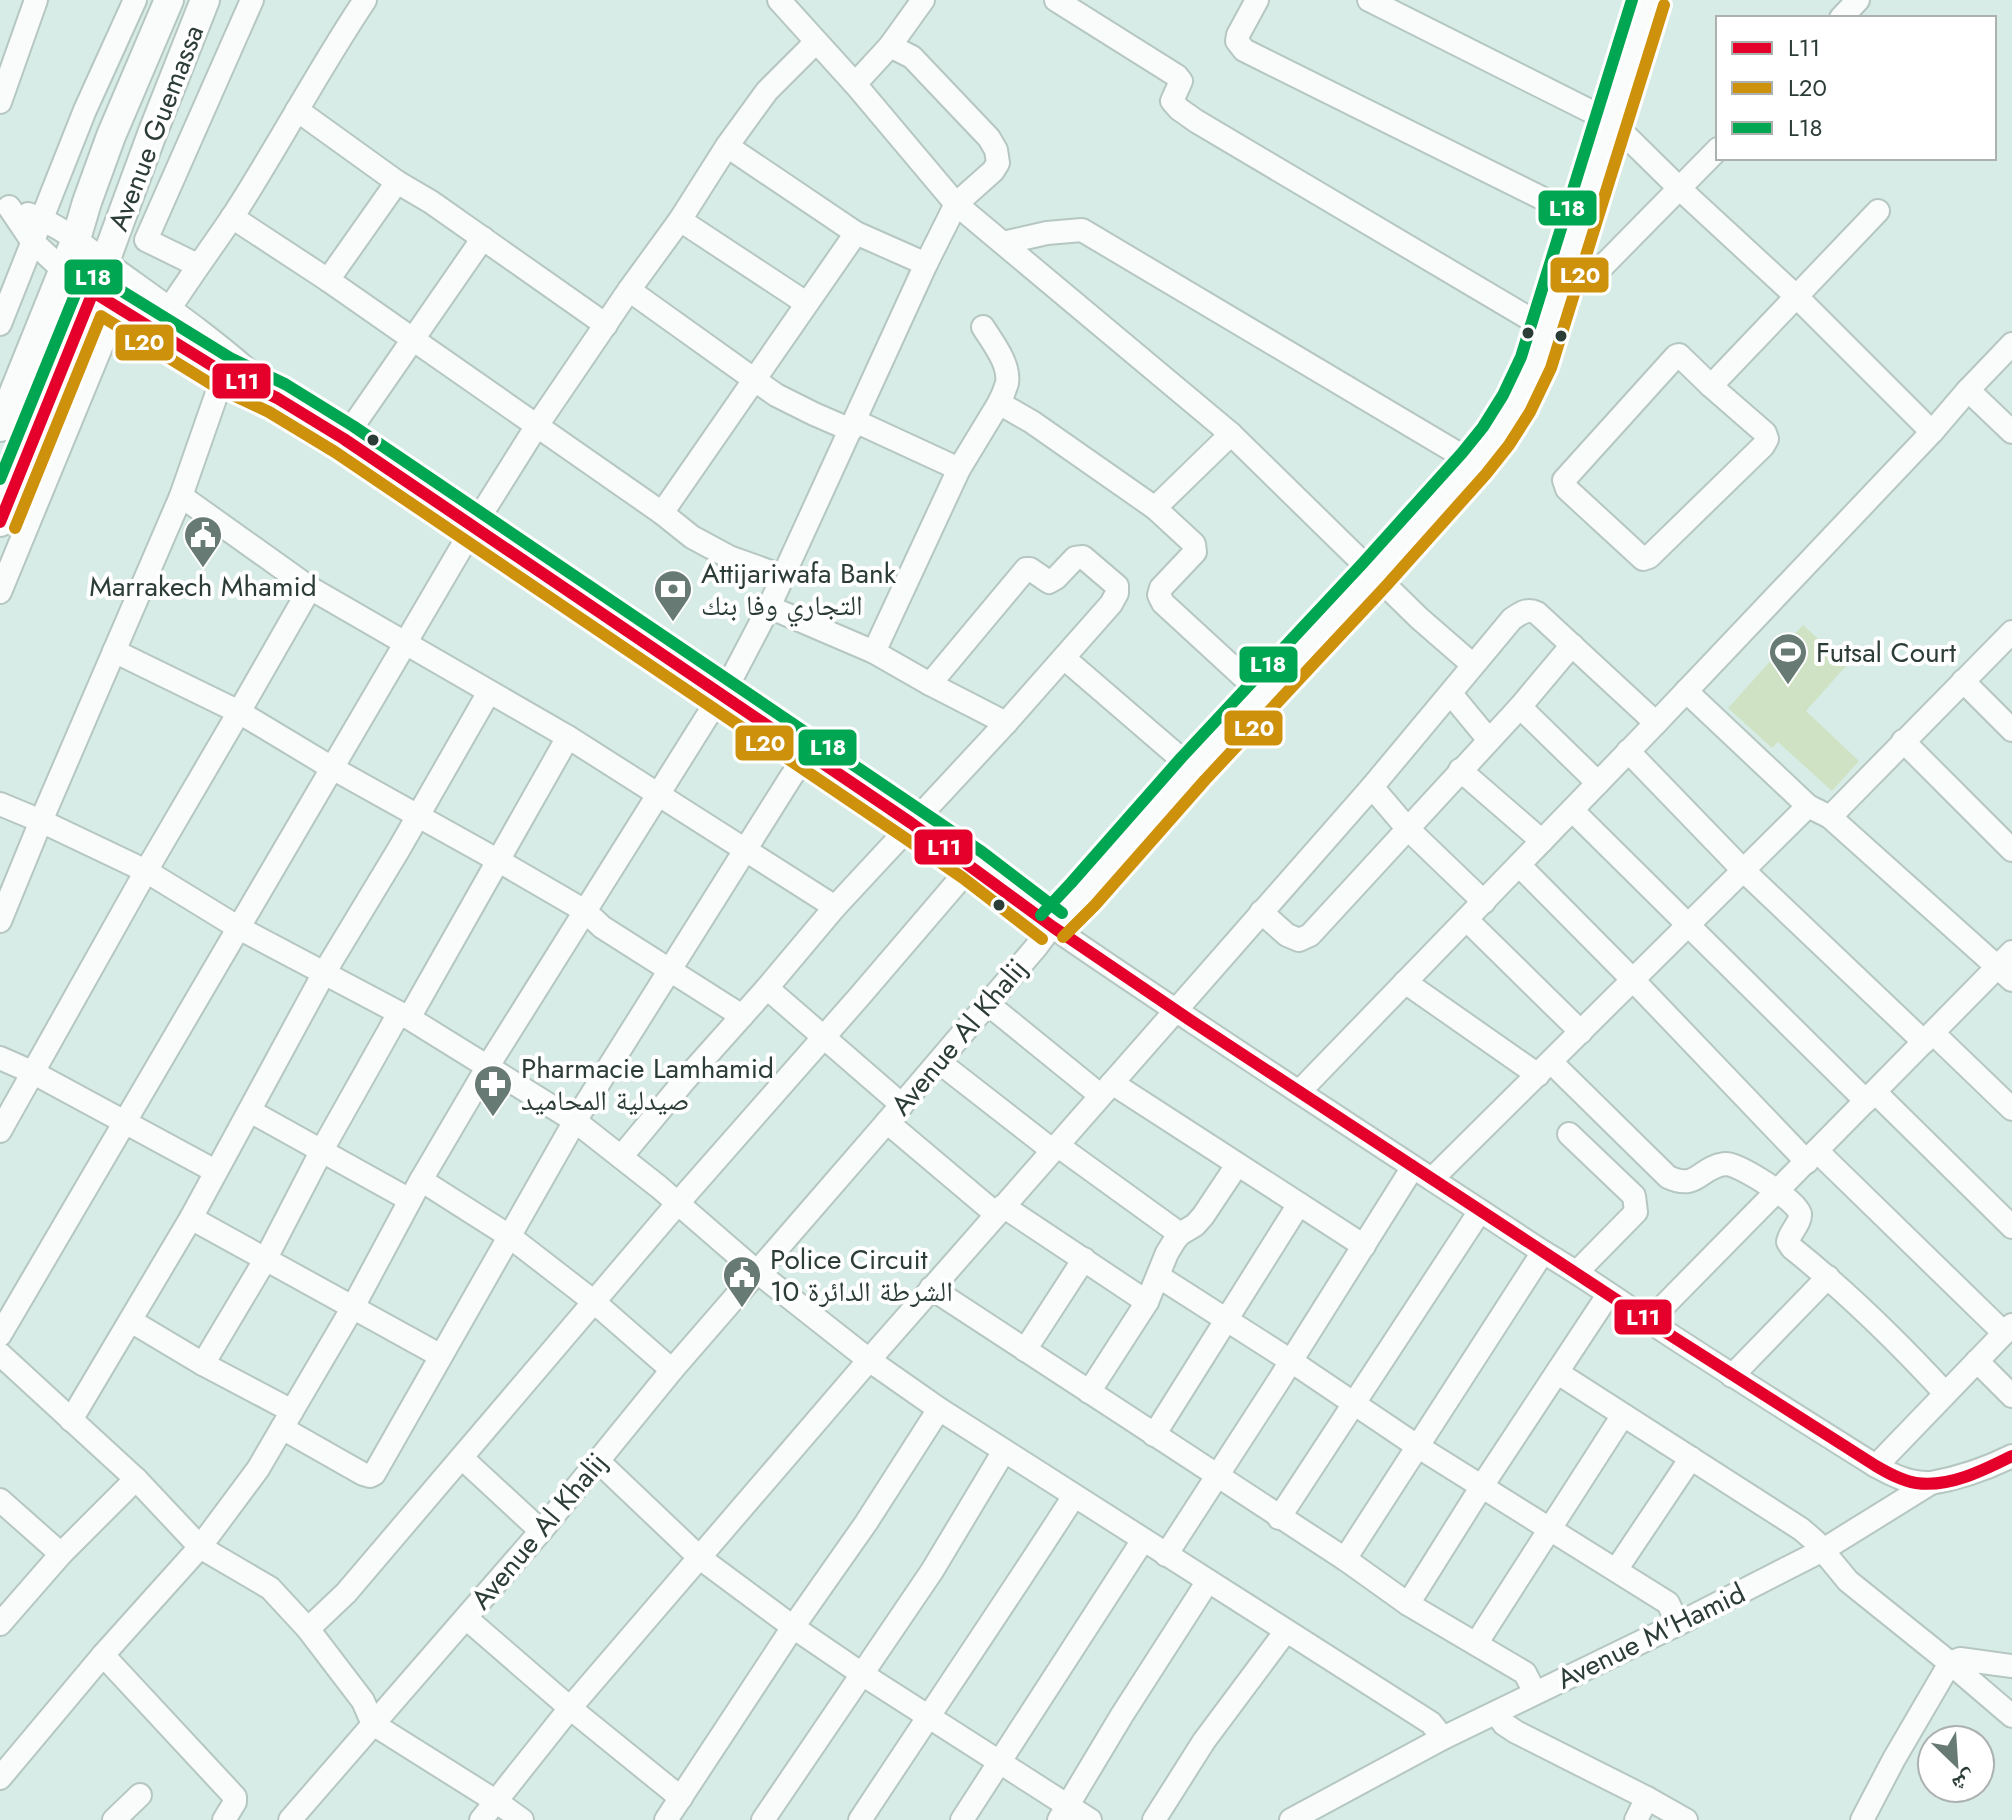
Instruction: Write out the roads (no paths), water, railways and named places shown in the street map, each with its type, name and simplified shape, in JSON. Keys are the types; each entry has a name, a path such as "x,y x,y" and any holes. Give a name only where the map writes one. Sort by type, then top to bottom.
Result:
{"main road":[{"name":"Avenue Guemassa","path":"0,427 76,239 111,136 169,0"},
{"name":"Avenue Guemassa","path":"0,522 106,262 205,0"}],"street":[{"path":"0,102 36,0"},
{"path":"0,324 85,110 135,0"},
{"path":"197,265 146,240 252,0"},
{"path":"170,308 232,217 365,0"},
{"path":"779,0 956,204 1231,434 1419,618 1473,665"},
{"path":"855,84 890,46 923,0"},
{"path":"1056,0 1180,79 1172,101 1196,121 1547,329"},
{"path":"1257,0 1238,35 1237,41 1244,50 1582,218"},
{"path":"1369,0 1612,122 1797,297 1932,432"},
{"name":"Avenue Al Khalij","path":"290,1820 541,1531 672,1370 939,1062 1052,926 1374,575 1496,436 1517,403 1536,363 1649,0"},
{"path":"1843,16 1858,0"},
{"path":"0,1335 474,526 536,427 767,91 816,42"},
{"path":"0,1778 103,1655 200,1547 258,1469 488,1066 735,672 769,607 956,204 998,163 996,150 989,138 912,57 890,46"},
{"path":"297,110 606,325"},
{"path":"727,146 856,233 926,264"},
{"path":"1560,289 1566,292 1598,271 1716,151"},
{"path":"328,280 397,182"},
{"path":"4,204 42,218 76,239 235,358 277,398"},
{"path":"4,204 32,241 93,292 224,373 277,398 344,439 911,823 1052,926 1175,1010 1732,1376 1894,1476 1919,1484 1931,1483"},
{"path":"1711,386 1878,211"},
{"path":"232,217 328,280 692,537 729,557 782,576"},
{"path":"680,220 806,303"},
{"path":"1003,243 1047,233 1082,230 1474,463"},
{"path":"662,513 856,233"},
{"path":"344,439 483,238"},
{"path":"629,290 776,395 814,414 853,426 959,469"},
{"path":"0,592 118,306"},
{"path":"874,652 959,469 999,403 1006,384 1007,372 983,327"},
{"path":"1299,1092 1656,723 2012,344"},
{"path":"1676,356 1683,358 1711,386 1765,433 1767,439 1649,557 1643,559 1567,489 1564,480 1676,356"},
{"path":"0,921 181,496 224,373"},
{"path":"1968,390 2012,432"},
{"path":"999,403 1032,422 1155,508 1194,544 1195,552 1161,588 1159,595 1163,603 1263,695"},
{"path":"1155,508 1231,434"},
{"path":"181,496 310,588 568,737 835,907"},
{"path":"621,1157 835,907 1006,723 1111,604 1117,586 1083,557 1075,558 1049,582 1030,569 1024,570 930,684"},
{"path":"0,1131 310,588"},
{"path":"769,607 874,652 1006,723"},
{"path":"481,1820 570,1708 931,1288 1372,787 1512,619 1523,611 1537,613 1656,723"},
{"path":"1830,817 2012,632"},
{"path":"1261,912 1287,935 1299,940 1310,935 1520,707 1572,645"},
{"path":"114,651 239,712 499,861 585,911 602,927 742,1016"},
{"path":"1064,658 1193,769"},
{"path":"1963,681 2012,730"},
{"path":"1649,1321 1928,1038 2007,966 1830,817 1808,806 1686,691"},
{"path":"71,1420 191,1218 324,973 489,692"},
{"path":"1451,694 1489,740"},
{"path":"1520,707 1598,783"},
{"path":"203,1364 265,1260 322,1150 499,861 568,737"},
{"path":"1903,741 2012,850"},
{"path":"1628,751 1743,870 1928,1038 2012,1109"},
{"path":"131,1321 287,1419 363,1474 374,1474 575,1121 808,753"},
{"path":"1460,770 1542,841"},
{"path":"1372,787 1407,828 1484,902"},
{"path":"0,804 146,871 239,928 404,1016 575,1121 869,1360 1004,1451 1431,1723 1443,1738"},
{"path":"1166,1555 1364,1246 1423,1173 1545,1068 1808,806"},
{"path":"1572,810 1688,925 2012,1227"},
{"path":"308,1629 346,1593 593,1301 972,865"},
{"path":"1519,865 1812,1156 2008,1329 1876,1466"},
{"path":"1467,920 1581,1032"},
{"path":"1405,982 1545,1068 1668,1177 1679,1182 1690,1181 1727,1163 1740,1167 1778,1192 1799,1209 1800,1215 1789,1235 1788,1242 1792,1248 1828,1277 1945,1393"},
{"path":"767,988 902,1105"},
{"path":"988,1004 1106,1089 1237,1165 1364,1246"},
{"path":"0,1058 34,1073 215,1171"},
{"path":"939,1062 1180,1234"},
{"path":"250,1111 410,1200"},
{"path":"887,1122 1000,1210 1084,1259 1147,1302"},
{"path":"1569,1134 1634,1196 1636,1212 1577,1272"},
{"path":"1089,1392 1147,1302 1167,1253 1180,1234 1203,1216 1237,1165"},
{"path":"421,1180 509,1236 593,1301 672,1370"},
{"path":"1154,1435 1299,1204"},
{"path":"1279,1518 1480,1211"},
{"path":"191,1218 441,1356"},
{"path":"1345,1559 1543,1252"},
{"path":"1025,1350 1084,1259"},
{"path":"1158,1276 1417,1446 1668,1603 1678,1624"},
{"path":"1732,1376 1828,1277"},
{"path":"931,1288 1345,1559 1408,1604 1525,1673 1535,1693"},
{"path":"1408,1604 1608,1295"},
{"path":"0,1354 136,1479 200,1547 270,1588 308,1629 363,1701 373,1724 522,1820"},
{"path":"1977,1361 2012,1396"},
{"path":"1558,1373 1801,1529 1848,1581 2012,1716"},
{"path":"666,1820 939,1409"},
{"path":"1476,1644 1623,1415"},
{"path":"763,1820 932,1571 1004,1451"},
{"name":"Avenue M'Hamid","path":"1302,1818 1443,1738 1823,1550 1931,1483 1951,1480 2012,1456"},
{"path":"462,1458 541,1531"},
{"path":"1616,1570 1691,1458"},
{"path":"598,1461 700,1558 793,1627 1000,1761 1064,1812 1090,1820"},
{"path":"0,1624 61,1554 136,1479"},
{"path":"860,1820 1074,1496"},
{"path":"0,1500 61,1554"},
{"path":"962,1820 1143,1540"},
{"path":"1064,1812 1208,1581"},
{"path":"466,1618 681,1798"},
{"path":"1154,1820 1204,1741 1286,1631"},
{"path":"103,1655 235,1797 224,1820"},
{"path":"1862,1820 1950,1663 1960,1659 2012,1666"},
{"path":"1496,1713 1504,1724 1516,1732 1686,1820"},
{"path":"114,1820 140,1795"},
{"path":"1636,1820 1647,1798"}],"place":[{"name":"Marrakech Mhamid","path":"203,569"},
{"name":"Attijariwafa Bank التجاري وفا بنك","path":"673,623"},
{"name":"Futsal Court","path":"1788,686"},
{"name":"Pharmacie Lamhamid صيدلية المحاميد","path":"493,1118"},
{"name":"Police Circuit 10 الشرطة الدائرة","path":"742,1309"}]}
